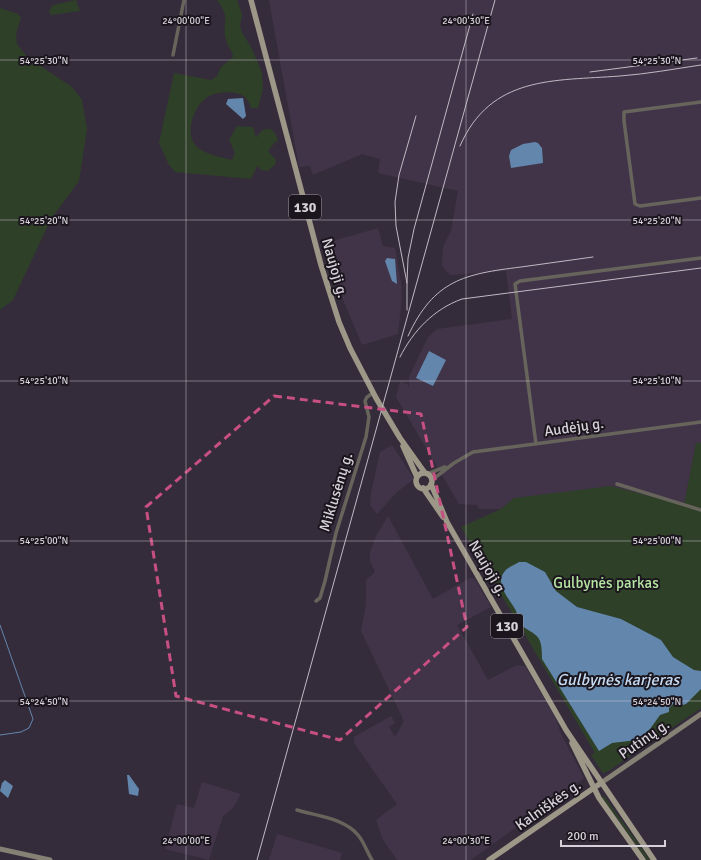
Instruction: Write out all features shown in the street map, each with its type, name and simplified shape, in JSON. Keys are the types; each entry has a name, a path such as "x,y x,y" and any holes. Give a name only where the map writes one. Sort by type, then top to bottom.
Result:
{"main road":[{"name":"Naujoji g.","path":"251,0 326,283 350,348 373,393 400,438 426,473"},
{"name":"Naujoji g.","path":"400,438 417,477"},
{"path":"417,477 420,474 426,473"},
{"name":"130","path":"426,473 431,482"},
{"name":"130","path":"417,477 417,484 422,488"},
{"name":"Naujoji g.","path":"431,482 447,522"},
{"path":"422,488 427,487 431,482"},
{"name":"Naujoji g.","path":"422,488 447,522 566,730 654,860"},
{"name":"Putinų g.","path":"601,783 701,714"},
{"name":"Naujoji g.","path":"566,730 594,788 644,860"},
{"name":"Kalniškės g.","path":"489,860 601,783"},
{"path":"0,849 50,860"}],"street":[{"path":"174,55 184,0"},
{"path":"701,102 624,112 624,121 635,204 640,206 701,198"},
{"path":"536,444 515,284 520,281 701,258"},
{"name":"Miklusėnų g.","path":"316,601 320,598 336,533 366,437 369,417 365,401 373,393"},
{"name":"Audėjų g.","path":"426,473 435,472 473,452 701,422"},
{"name":"Audėjų g.","path":"431,482 454,463"},
{"path":"617,484 701,510"},
{"path":"297,810 342,823 350,827 358,835 372,860"}],"highlighted area":[{"path":"274,396 421,414 467,627 340,740 176,696 146,507"}],"shaded area":[{"path":"269,0 701,0 701,443 696,444 684,505 514,498 501,509 479,509 477,505 459,504 396,397 400,381 407,384 409,387 409,377 428,337 437,329 512,319 506,271 450,275 442,266 443,247 451,231 458,191 378,173 380,159 362,154 313,175 310,166 299,167"},
{"path":"378,228 383,246 395,248 402,297 398,334 362,345 339,290 326,243"},
{"path":"392,445 414,479 397,492 377,514 370,505 371,493 380,452"},
{"path":"388,516 433,599 470,578 475,579 491,607 457,625 488,680 517,665 525,666 556,719 561,734 584,778 471,860 397,860 383,840 376,820 397,804 354,743 354,737 391,716 395,723 389,727 395,737 404,721 361,631 366,604 366,580 375,572 370,561 370,552 377,534"},
{"path":"202,782 241,794 233,808 223,816 209,860 165,849 177,804 194,808"},
{"path":"277,834 342,853 340,860 269,860"}],"green space":[{"path":"76,0 80,11 51,15 49,11 53,5"},
{"path":"217,0 237,0 242,14 240,26 262,73 263,89 258,108 251,108 245,97 231,92 215,94 206,98 201,102 194,114 191,135 193,142 201,150 209,154 232,160 235,153 229,140 237,126 253,127 256,138 263,130 273,130 278,143 276,141 268,151 276,160 275,165 267,171 261,170 257,166 251,179 175,172 169,165 159,143 174,73 211,80 217,76 221,67 233,57 226,40 224,12"},
{"path":"0,8 18,14 21,18 16,34 17,44 27,57 72,87 82,100 87,129 79,181 51,219 13,300 0,310"},
{"name":"Gulbynės parkas","path":"696,443 701,443 701,708 607,772 603,773 591,755 595,753 461,527 501,509 514,498 611,486 684,505"},
{"path":"604,796 650,860 647,860 602,797"}],"water":[{"path":"243,98 246,116 243,119 226,104 228,99"},
{"path":"535,142 542,148 543,163 511,168 509,156 511,150 523,144"},
{"path":"387,258 395,259 397,284 392,281 385,261"},
{"path":"429,351 446,360 433,386 416,378"},
{"name":"Gulbynės karjeras","path":"519,562 526,562 545,572 556,591 577,607 621,619 661,640 673,657 694,670 701,671 701,689 686,704 683,705 679,701 676,701 669,708 669,712 660,715 650,729 637,740 612,743 599,751 542,659 540,640 535,634 519,624 516,611 504,592 501,581 502,576 508,568"},
{"path":"127,775 129,775 139,789 138,796 129,794"},
{"path":"5,780 13,786 8,798 0,791 2,783"}],"waterway":[{"path":"0,625 33,719 29,728 21,732 0,735"}],"railway":[{"path":"257,860 495,0"},
{"path":"407,283 408,258 414,229 473,14"},
{"path":"590,72 697,58"},
{"path":"460,146 473,123 489,106 507,94 527,86 572,79 650,73 701,65"},
{"path":"407,310 407,283 396,226 395,202 399,175 416,116"},
{"path":"408,336 418,317 440,291 467,277 501,270 593,257"},
{"path":"400,357 411,338 425,322 442,309 462,299 701,268"}]}
